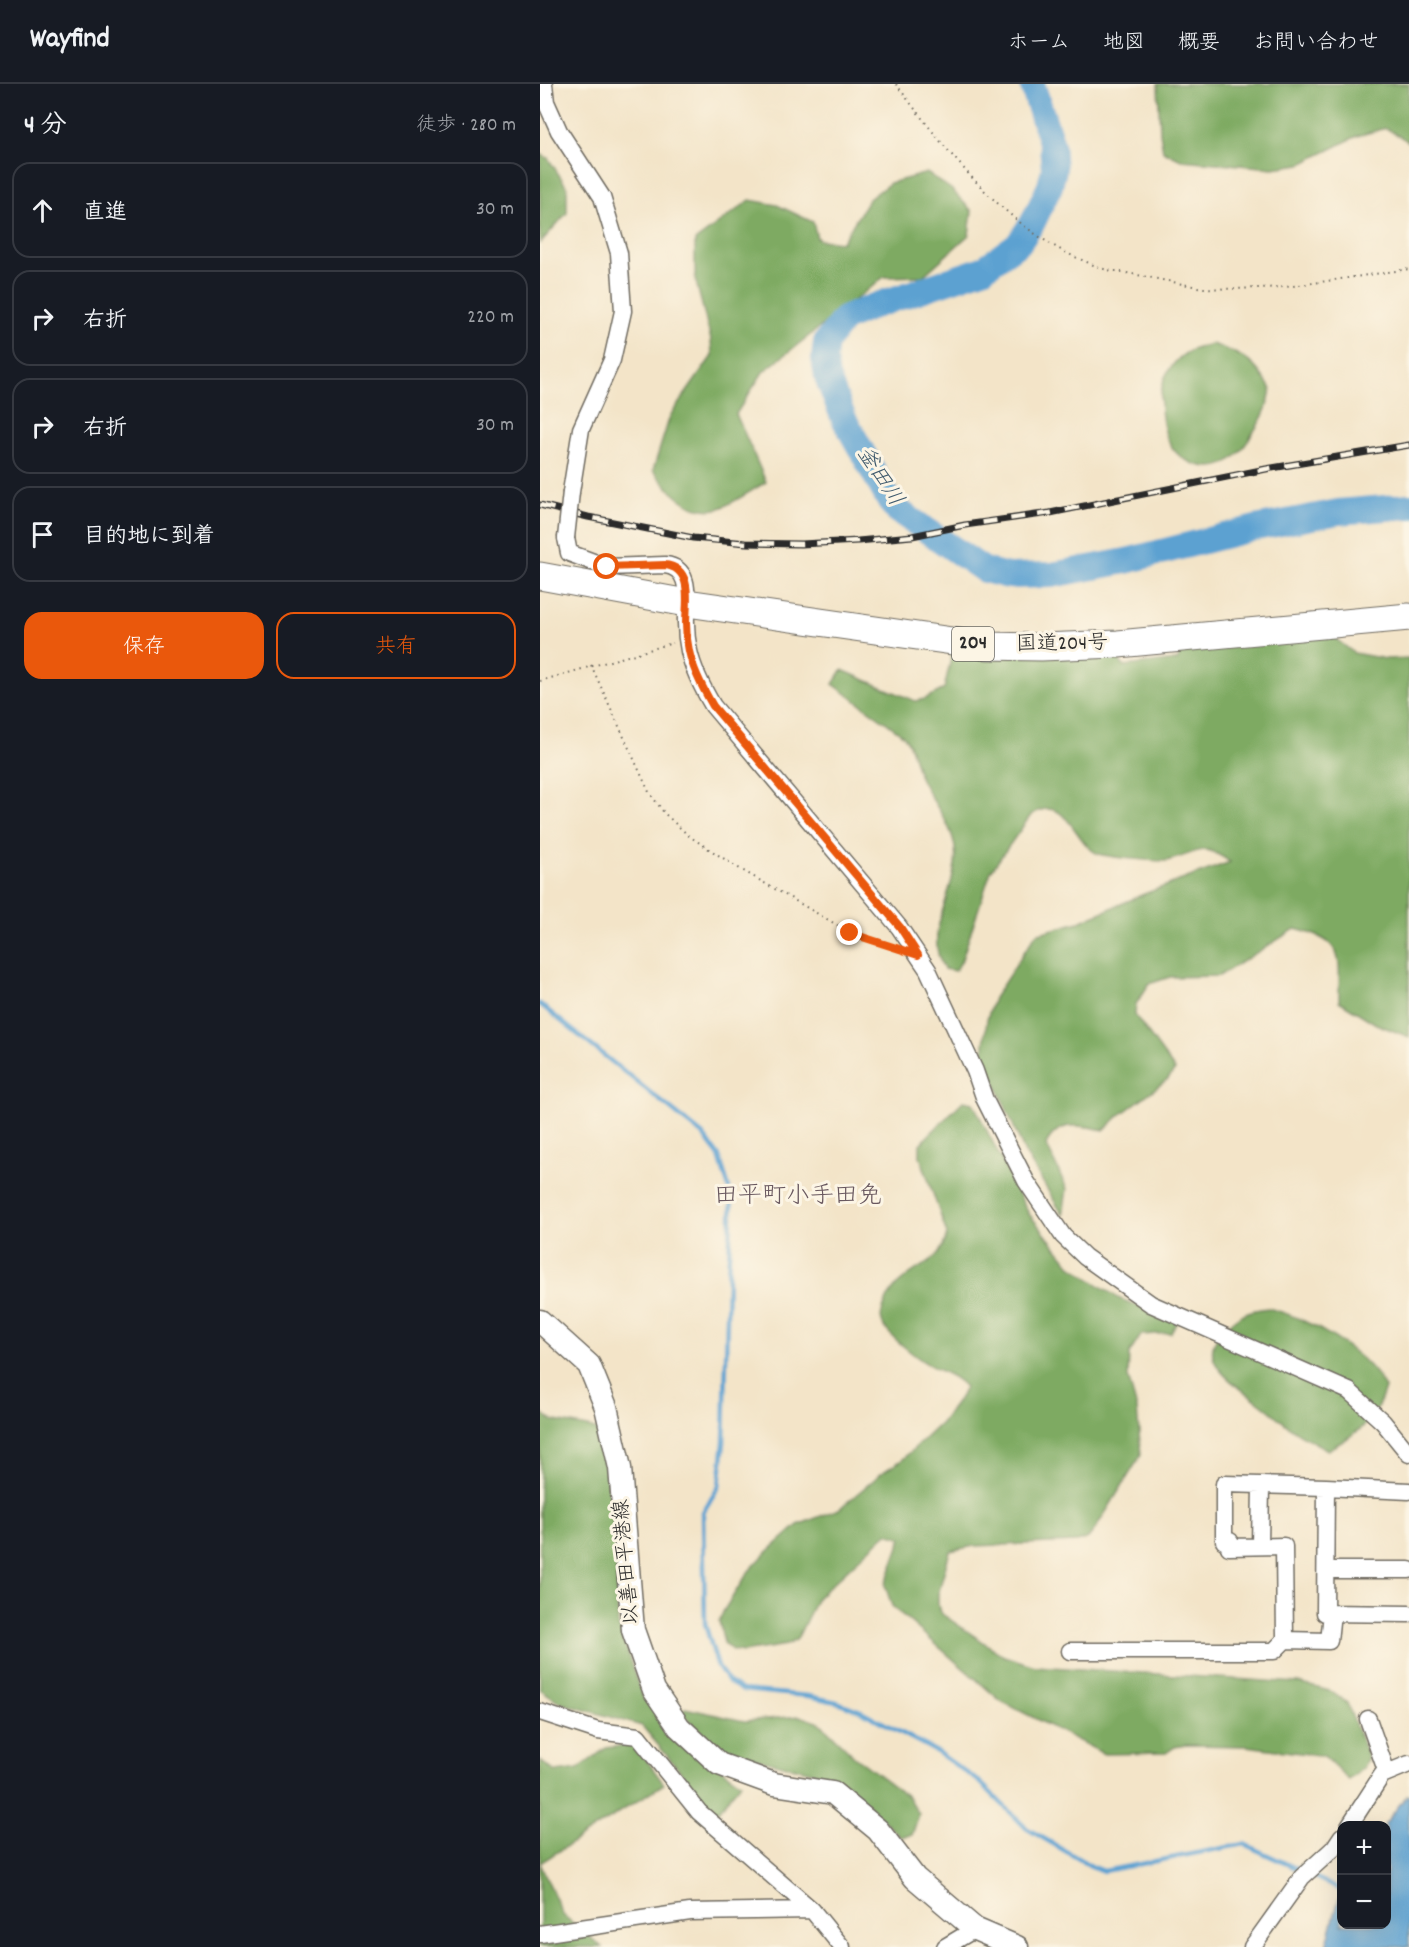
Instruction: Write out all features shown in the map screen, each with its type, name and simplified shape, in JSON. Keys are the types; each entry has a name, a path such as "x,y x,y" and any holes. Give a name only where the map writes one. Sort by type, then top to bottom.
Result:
{"highway":[{"name":"国道204号","path":"540,576 687,603 956,643 1041,647 1118,644 1409,617"}],"main road":[{"name":"以善田平港線","path":"540,1321 589,1365 606,1407 620,1468 633,1630 654,1690 679,1727 719,1764 774,1784 833,1793 878,1830 915,1878 975,1929 1017,1947"}],"street":[{"path":"544,84 546,102 559,131 602,197 619,252 623,311 612,360 580,429 566,538 569,553 607,567 672,566 678,569 685,582 687,639 695,672 713,706 900,927 928,970 975,1071 985,1100 1026,1181 1063,1236 1085,1257 1151,1304 1349,1391 1383,1422 1409,1454"},
{"path":"1070,1651 1274,1651 1284,1641 1284,1546 1229,1547 1230,1541 1224,1541 1224,1484 1409,1491"},
{"path":"1260,1546 1261,1485"},
{"path":"1326,1487 1325,1613 1409,1614"},
{"path":"1326,1570 1409,1570"},
{"path":"1284,1641 1329,1641 1332,1613"},
{"path":"540,1712 598,1731 638,1736 699,1812 812,1910 842,1947"},
{"path":"1368,1719 1387,1773"},
{"path":"1352,1821 1382,1775 1409,1764"},
{"path":"1252,1947 1302,1877 1337,1843"},
{"path":"540,1934 690,1912 812,1910"},
{"path":"945,1947 975,1929"}],"path":[{"path":"896,84 933,133 974,179 1031,232 1067,254 1108,271 1203,288 1234,289 1286,287 1409,269"},
{"path":"540,681 687,639"},
{"path":"591,665 649,792 665,814 689,836 740,869 850,933 918,955"}],"green space":[{"path":"1158,84 1409,84 1409,142 1386,128 1357,136 1301,164 1273,168 1181,160 1163,151"},
{"path":"540,154 548,158 567,187 567,213 540,243"},
{"path":"927,173 951,189 972,211 969,235 923,276 884,277 763,372 736,414 766,482 717,509 697,508 680,499 653,470 670,416 712,356 711,340 695,278 695,241 750,200 777,205 813,222 817,238 820,240 842,242 869,199 890,183"},
{"path":"1212,344 1247,360 1271,389 1263,415 1241,450 1224,464 1208,467 1192,463 1178,455 1173,449 1163,424 1161,394 1165,377 1180,358 1189,351"},
{"path":"1327,632 1354,653 1386,659 1409,658 1409,1037 1376,1024 1339,1001 1339,962 1336,953 1323,939 1295,929 1219,976 1170,977 1149,984 1136,1004 1135,1015 1175,1070 1168,1079 1104,1130 1072,1126 1058,1130 1052,1136 1046,1144 1067,1189 1063,1215 1025,1153 983,1054 987,1019 994,998 1036,934 1079,922 1144,894 1230,862 1206,850 1166,861 1102,855 1093,851 1085,843 1063,815 1054,810 1044,809 1031,815 991,871 961,962 955,971 944,969 937,943 940,917 955,864 950,829 925,788 904,737 833,684 842,670 915,701 925,699 944,689 953,650 1110,651 1124,666 1178,660 1180,646"},
{"path":"963,1101 973,1103 1029,1214 1072,1267 1120,1299 1178,1320 1171,1333 1141,1335 1129,1354 1128,1377 1137,1409 1141,1455 1088,1538 1077,1542 974,1546 950,1551 938,1594 938,1605 942,1614 1004,1656 1035,1666 1298,1683 1330,1691 1347,1703 1368,1757 1363,1768 1349,1780 1324,1756 1246,1746 1186,1745 1175,1747 1166,1753 1104,1754 1001,1701 892,1606 885,1585 902,1538 887,1533 817,1598 797,1639 787,1645 743,1652 732,1650 724,1643 719,1621 724,1610 749,1571 764,1555 798,1525 839,1509 883,1472 902,1460 941,1423 965,1387 903,1346 887,1330 881,1318 885,1304 894,1289 911,1273 930,1261 944,1244 947,1234 920,1156 920,1144"},
{"path":"1268,1308 1318,1328 1334,1338 1364,1361 1385,1388 1371,1418 1349,1438 1328,1450 1288,1426 1230,1380 1215,1362 1212,1352 1215,1341 1223,1330 1243,1314"},
{"path":"540,1411 551,1420 592,1428 602,1434 615,1538 618,1624 642,1696 684,1743 741,1783 716,1814 642,1726 561,1703 540,1689"},
{"path":"685,1708 744,1721 800,1716 820,1723 854,1756 907,1796 919,1814 912,1835 900,1837 854,1791 836,1778 726,1751 708,1739 682,1714"},
{"path":"635,1744 664,1784 540,1863 540,1761 556,1772 578,1769 606,1748"},
{"path":"540,1863 563,1915 602,1947 540,1947"}],"water":[{"path":"1409,1795 1409,1947 1326,1947 1337,1906 1337,1929 1391,1929 1391,1821 1387,1821"}],"waterway":[{"name":"釜田川","path":"1032,84 1052,145 1054,169 1050,186 1033,222 1019,243 983,269 874,306 844,319 826,342 824,359 827,377 844,419 890,502 897,510 984,570 1008,576 1052,575 1126,561 1255,528 1338,512 1409,506"},
{"path":"540,1004 703,1135 719,1156 732,1198 724,1442 719,1486 703,1512 705,1624 718,1667 729,1682 742,1690 808,1696 837,1702 861,1711 937,1752 980,1782 1026,1828 1091,1866 1104,1871 1244,1844 1302,1871"},
{"path":"1310,1875 1337,1888"}],"railway":[{"path":"540,505 693,538 746,543 801,544 858,541 912,536 965,525 1050,513 1266,469 1409,445"}],"district":[{"name":"田平町小手田免","path":"798,1197"}],"route":[{"path":"607,567 665,565 678,569 687,590 686,623 689,652 695,672 707,697 900,927 918,955 850,933"}]}
